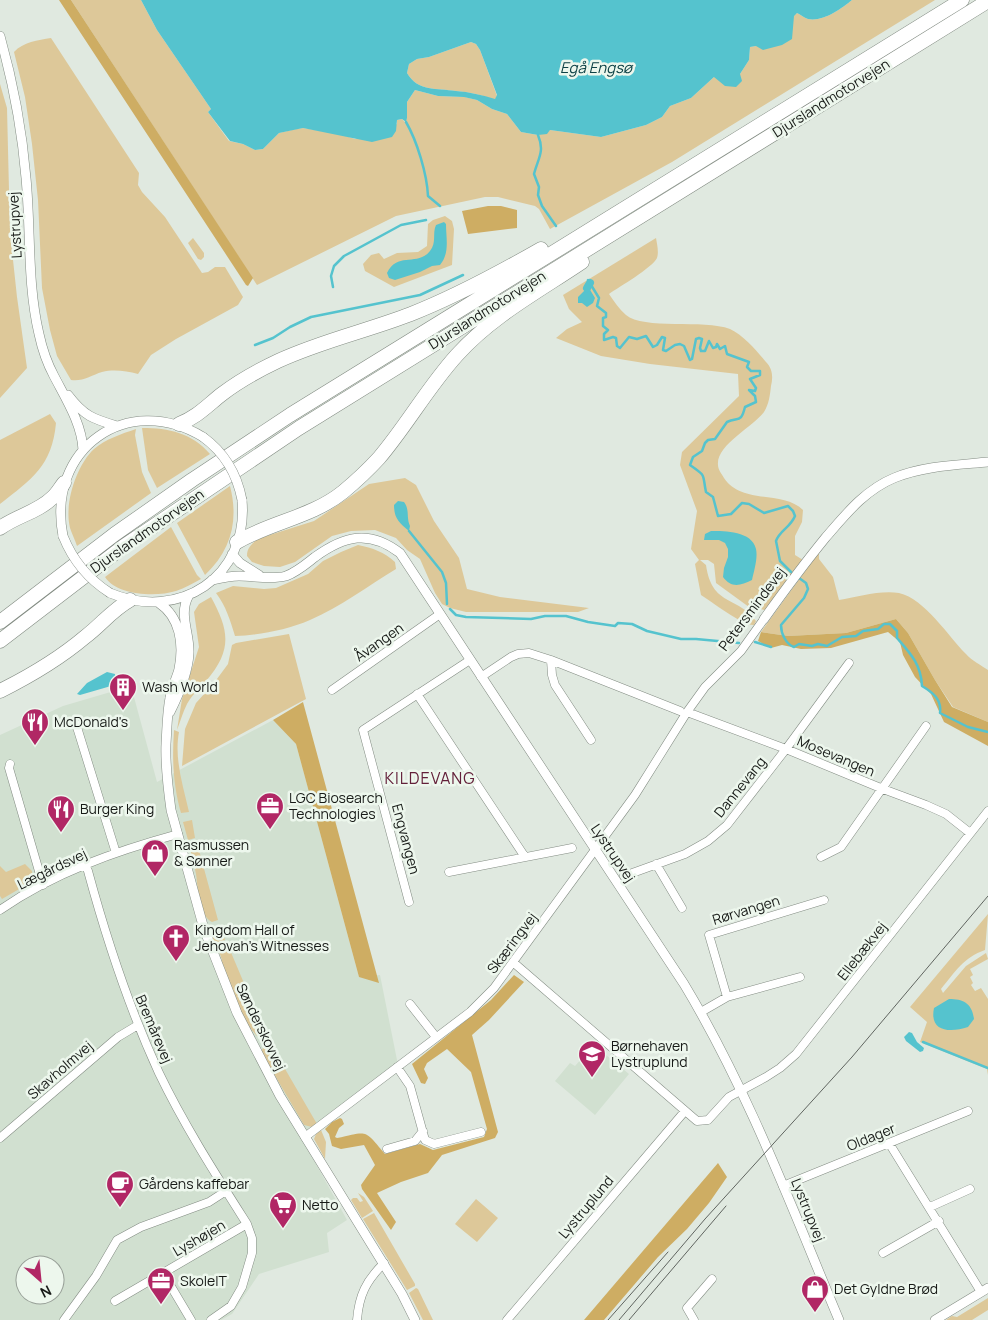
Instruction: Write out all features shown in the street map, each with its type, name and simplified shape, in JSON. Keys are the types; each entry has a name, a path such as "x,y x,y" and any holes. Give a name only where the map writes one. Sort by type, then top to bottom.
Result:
{"highway":[{"name":"Djurslandmotorvejen","path":"0,622 115,534 290,415 962,0"},
{"name":"Djurslandmotorvejen","path":"0,641 124,546 299,428 988,1"},
{"path":"235,548 262,529 306,514 341,493 379,458 418,403 458,354 495,320 878,69"},
{"path":"179,424 188,421 229,389 276,361 326,341 410,314 469,289 686,170"},
{"path":"0,528 52,499 64,483"},
{"path":"0,691 30,676 64,654 86,637 118,607 130,600"}],"street":[{"name":"Lystrupvej","path":"0,36 17,108 26,178 32,300 39,335 49,364 80,429 83,450"},
{"name":"Lystrupvej","path":"57,382 84,414 96,420 117,426"},
{"path":"148,420 179,424 203,436 212,443 226,460 236,479 242,500 242,522 235,548 227,564 212,580 189,595 158,603 130,600 110,593 93,581 72,556 63,536 60,509 64,483 72,466 83,450 93,440 117,426 148,420"},
{"name":"Petersmindevej","path":"595,851 635,795 683,711 740,651 804,564 855,504 881,485 908,473 988,462"},
{"name":"Lystrupvej","path":"212,580 238,576 287,576 300,569 331,546 344,540 370,538 382,541 400,552 701,1012 741,1090 770,1154 838,1320"},
{"path":"235,548 240,563 264,577"},
{"name":"Sønderskovvej","path":"169,715 177,699 187,668 189,641 183,610 189,595"},
{"name":"Sønderskovvej","path":"158,603 167,609 177,626 181,650 179,668 170,698 166,745 166,770 171,810 197,904 222,977 253,1047 280,1096 384,1263 415,1320"},
{"name":"Åvangen","path":"332,690 440,614"},
{"name":"Mosevangen","path":"481,677 518,654 529,653 551,660 926,804 946,814 970,833"},
{"name":"Engvangen","path":"409,902 363,730 470,660"},
{"path":"551,660 555,685 592,740"},
{"name":"Dannevang","path":"624,876 685,854 708,841 727,825 849,663"},
{"path":"417,694 525,857"},
{"path":"76,724 116,853"},
{"path":"821,857 841,847 926,726"},
{"path":"10,764 9,768 43,885"},
{"name":"Ellebækvej","path":"741,1090 780,1068 796,1054 988,810"},
{"name":"Lægårdsvej","path":"0,910 43,885 85,865 116,853 178,834"},
{"path":"449,872 572,848"},
{"name":"Skæringvej","path":"305,1137 470,1012 514,964 595,851"},
{"path":"656,864 682,908"},
{"name":"Bremårevej","path":"85,865 118,972 138,1025 168,1090 226,1191"},
{"name":"Rørvangen","path":"727,997 709,934 824,900"},
{"path":"514,964 697,1121 708,1120 728,1098 741,1090"},
{"path":"701,1012 727,997 800,977"},
{"path":"410,1004 436,1038"},
{"name":"Skavholmvej","path":"0,1138 118,1037 138,1025"},
{"path":"397,1067 410,1086 425,1140 434,1144 481,1132"},
{"name":"Lystruplund","path":"507,1320 685,1111"},
{"name":"Oldager","path":"783,1186 968,1111"},
{"path":"387,1149 415,1141 423,1131"},
{"path":"889,1143 984,1290 938,1319"},
{"path":"930,1206 970,1190"},
{"path":"64,1320 96,1276 117,1240 141,1226 201,1205 226,1191"},
{"name":"Lyshøjen","path":"211,1320 231,1306 242,1288 252,1253 252,1238 247,1224 226,1191"},
{"path":"883,1253 939,1221"},
{"name":"Lyshøjen","path":"115,1301 247,1224"},
{"path":"358,1320 358,1309 370,1276 384,1263"},
{"name":"Lyshøjen","path":"163,1273 190,1320"},
{"path":"694,1320 687,1308 712,1279"}],"shaded area":[{"path":"59,0 71,0 253,278 248,286 246,285"},
{"path":"71,0 141,0 157,30 211,109 208,112 229,141 243,144 255,150 263,149 279,133 296,129 303,128 340,134 355,139 397,124 397,120 402,119 405,122 407,118 407,102 415,90 438,96 465,97 477,100 492,109 507,114 521,132 538,135 550,130 601,137 646,125 662,117 670,106 691,98 714,77 740,74 749,60 750,47 756,46 797,13 807,18 820,19 832,14 852,0 935,0 672,162 550,229 539,209 535,206 498,197 485,197 396,216 257,285"},
{"path":"51,38 139,173 138,185 142,192 165,217 202,273 208,272 215,267 225,267 243,297 238,305 151,355 138,374 111,371 102,372 83,379 71,380 57,356 50,330 42,288 38,200 32,144 25,97 14,52 26,44"},
{"path":"471,42 476,44 480,50 497,96 495,100 461,91 428,88 411,79 407,73 409,64 417,59 429,57"},
{"path":"0,84 7,108 10,232 27,368 0,398"},
{"path":"488,206 501,206 517,210 517,228 468,234 462,211"},
{"path":"445,216 452,221 454,229 452,265 394,287 365,271 363,264 371,255 379,253 384,259 397,253 418,252 427,246 428,224"},
{"path":"193,238 204,253 204,257 201,260 198,259 188,243"},
{"path":"656,238 658,253 654,262 609,294 621,310 634,319 646,322 719,326 730,329 750,344 771,371 772,383 766,409 759,418 723,450 719,458 718,467 724,478 741,492 785,500 803,510 802,522 795,536 795,555 803,560 765,610 749,607 716,583 714,564 708,560 700,560 706,565 714,588 726,599 749,613 756,621 754,625 735,618 701,595 695,564 699,560 691,549 697,511 680,465 682,452 739,396 738,374 650,364 601,356 556,338 567,329 582,322 569,309 563,295"},
{"path":"50,414 56,423 54,438 45,461 31,479 0,504 0,440"},
{"path":"142,428 161,429 179,433 196,441 210,454 157,488 148,470"},
{"path":"136,429 135,435 142,472 151,493 77,546 70,528 69,508 73,486 82,465 99,445"},
{"path":"405,478 416,485 434,521 459,558 467,589 500,597 589,608 578,612 466,612 450,608 442,604 435,593 420,559 407,550 396,538 375,530 351,531 332,536 295,562 280,567 264,566 252,562 247,556 251,545 257,539 314,521 369,484"},
{"path":"230,486 234,511 231,534 221,555 205,575 177,523"},
{"path":"171,527 201,579 176,591 148,594 118,588 105,577"},
{"path":"358,545 373,549 387,556 395,562 396,569 343,603 310,620 292,627 235,636 225,608 216,593 233,586 264,589 276,588 308,574 323,561"},
{"path":"819,552 819,559 833,577 839,600 884,592 899,593 909,597 936,619 968,656 988,670 988,722 953,707 908,633 896,619 846,633 788,636 761,632"},
{"path":"211,597 222,620 225,640 224,650 215,670 187,704 177,730 182,699 199,647 194,612 199,604"},
{"path":"896,619 908,633 952,707 988,722 988,746 944,722 931,694 915,677 903,655 900,642 888,632 831,648 801,649 782,645 771,648 758,641 761,632 788,636 846,633"},
{"path":"289,634 306,699 182,766 185,729 196,703 228,664 232,645"},
{"path":"131,686 157,782 273,720 296,744 359,977 380,975 398,1065 301,1137 347,1220 327,1233 329,1252 259,1274 232,1314 221,1320 0,1320 0,735 63,706"},
{"path":"303,702 379,983 359,977 296,744 273,720"},
{"path":"174,730 179,732 178,762 189,812 181,813 176,792 173,762"},
{"path":"192,820 195,838 188,840 183,822"},
{"path":"197,843 218,920 212,922 207,918 201,907 189,846"},
{"path":"25,864 32,871 33,881 2,899 0,896 0,866 6,872"},
{"path":"988,914 985,950 966,961 941,989 943,993 966,966 986,953 988,959 970,969 973,975 970,977 973,983 971,985 975,991 981,988 988,999 988,1075 987,1069 920,1042 927,1022 910,1007"},
{"path":"221,928 225,940 214,944 212,934 215,929"},
{"path":"225,942 266,1035 260,1038 242,1014 220,961 222,960 217,945"},
{"path":"514,975 524,982 489,1020 472,1035 498,1132 495,1138 442,1155 428,1173 377,1193 396,1222 391,1230 362,1189 361,1185 375,1165 364,1145 341,1149 332,1146 329,1134 325,1129 332,1122 340,1118 344,1124 339,1128 335,1137 365,1134 385,1154 420,1144 433,1150 484,1137 487,1129 471,1072 447,1049 427,1063 424,1069 428,1078 425,1084 421,1083 412,1064 491,1000"},
{"path":"270,1043 317,1124 312,1127 304,1125 261,1052 264,1046"},
{"name":"Børnehaven Lystruplund","path":"594,1045 629,1074 595,1115 555,1081 570,1063 575,1066"},
{"path":"321,1130 326,1142 325,1159 314,1139"},
{"path":"718,1163 727,1177 709,1203 687,1229 658,1257 604,1320 584,1320"},
{"path":"358,1193 364,1197 373,1211 362,1218 351,1200 357,1198 360,1202 363,1201"},
{"path":"476,1199 498,1218 477,1242 455,1224"},
{"path":"374,1213 415,1284 415,1286 407,1290 363,1219"},
{"path":"416,1288 433,1320 423,1320 409,1293"},
{"path":"988,1298 988,1310 972,1320 946,1320 952,1316 957,1317"}],"water":[{"name":"Egå Engsø","path":"141,0 852,0 837,11 820,19 808,19 797,13 794,16 792,39 782,45 763,50 756,46 750,47 749,60 740,74 742,81 736,87 725,86 714,77 691,98 670,106 662,117 646,125 601,137 550,130 547,134 538,135 521,132 507,114 492,109 477,100 464,97 438,96 415,90 407,102 406,122 402,119 397,120 396,131 392,137 372,142 303,128 279,133 263,149 255,150 243,144 230,141 208,112 211,109 157,30","holes":["471,42 476,44 497,95 495,99 471,93 428,88 411,79 407,73 409,64 417,59 429,57"]},
{"path":"444,222 446,224 447,240 445,256 440,265 432,266 395,280 389,278 387,273 391,266 402,261 425,256 430,251 436,225"},
{"path":"589,288 595,298 593,303 587,307 582,303 578,303 578,297"},
{"path":"398,501 404,502 407,508 409,531 396,517 394,505"},
{"path":"711,531 744,535 753,543 756,549 756,564 752,580 736,585 726,581 723,577 728,549 725,543 719,540 704,540 705,534"},
{"path":"107,672 115,674 111,686 80,695 77,694 87,683"},
{"path":"949,999 963,1001 969,1006 974,1019 968,1027 948,1030 942,1029 935,1022 933,1016 934,1008"},
{"path":"909,1032 912,1033 917,1042 924,1048 923,1051 920,1052 906,1041 904,1037"}],"waterway":[{"path":"406,122 421,158 428,196 440,206"},
{"path":"538,135 541,151 534,174 539,187 538,195 542,206 556,226"},
{"path":"333,287 331,276 334,266 344,256 401,225 426,220"},
{"path":"255,345 273,338 311,317 420,295 463,275"},
{"path":"588,280 599,298 597,306 606,313 606,317 603,318 603,326 608,330 604,334 604,340 616,338 617,346 620,348 629,337 637,339 646,336 653,347 657,345 662,337 665,338 663,350 666,351 680,344 684,346 690,360 692,359 696,339 699,338 702,339 701,351 705,351 709,341 713,348 717,344 720,349 725,346 727,354 749,362 747,367 751,371 760,371 760,375 750,379 756,388 755,391 749,390 755,396 756,402 745,407 739,419 727,422 715,439 708,440 702,451 693,457 690,465 703,476 706,492 713,497 718,516 731,514 742,503 749,504 764,513 788,506 793,511 795,516 793,520 776,541 780,561 791,572"},
{"path":"587,288 590,283"},
{"path":"409,531 442,572 446,583 447,604"},
{"path":"799,578 806,583 808,589 804,598 781,625 783,635 789,644 794,647 799,644 827,646 842,637 856,636 863,631 878,629 884,624 890,624 897,631 897,638 917,665 922,686 933,693 938,700 940,713 968,727 988,732"},
{"path":"450,609 456,615 466,617 531,619 545,616 566,616 615,626 618,623 632,624 647,631 681,639 739,643"},
{"path":"755,642 771,647"},
{"path":"923,1042 988,1068"}],"tram line":[{"path":"619,1320 705,1219 852,1057 988,896"},
{"path":"629,1320 726,1206"},
{"path":"608,1320 668,1252"}],"place":[{"name":"Wash World","path":"123,711"},
{"name":"McDonald's","path":"35,746"},
{"name":"LGC Biosearch Technologies","path":"270,830"},
{"name":"Burger King","path":"61,833"},
{"name":"Rasmussen & Sønner","path":"155,877"},
{"name":"Kingdom Hall of Jehovah's Witnesses","path":"176,962"},
{"name":"Børnehaven Lystruplund","path":"592,1078"},
{"name":"Gårdens kaffebar","path":"120,1208"},
{"name":"Netto","path":"283,1229"},
{"name":"SkoleIT","path":"161,1305"},
{"name":"Det Gyldne Brød","path":"815,1313"}],"district":[{"name":"KILDEVANG","path":"430,778"}]}
